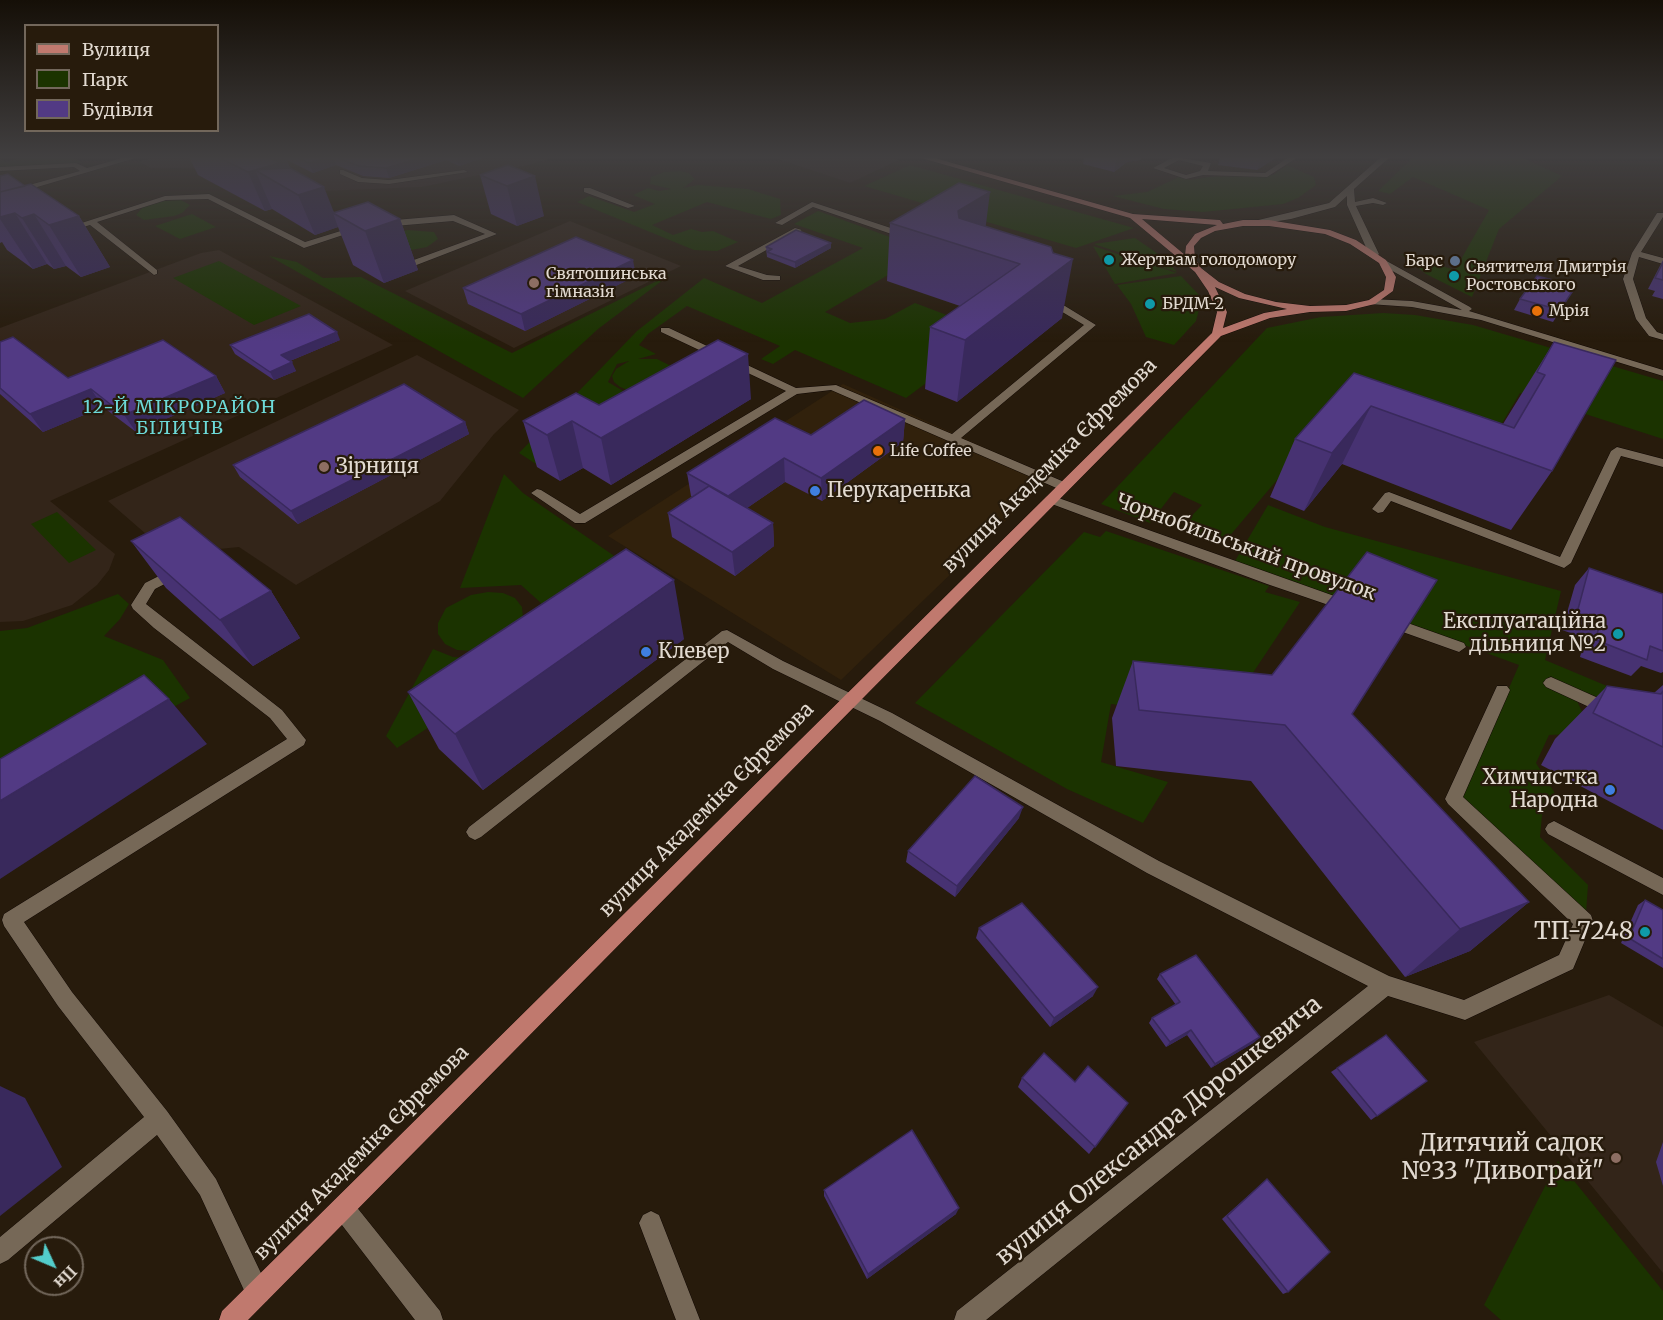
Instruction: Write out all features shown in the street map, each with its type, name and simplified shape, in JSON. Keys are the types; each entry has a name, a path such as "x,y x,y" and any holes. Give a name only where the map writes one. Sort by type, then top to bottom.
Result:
{"main road":[{"path":"1136,219 1198,270 1216,284 1242,296 1275,305 1310,309 1346,308 1372,302 1388,291 1391,277 1383,262 1374,254 1327,232 1298,226 1254,222 1212,229 1198,236 1190,246 1190,258 1198,270 1213,291 1222,312 1217,334"},
{"path":"1165,219 1232,224"},
{"name":"вулиця Академіка Єфремова","path":"231,1320 854,700 1217,334 1268,315 1310,309"}],"street":[{"path":"58,231 102,219"},
{"path":"252,219 304,245 368,225 447,219"},
{"path":"414,263 492,234 455,219"},
{"path":"779,223 787,219"},
{"path":"855,219 917,240"},
{"path":"1254,222 1283,219"},
{"path":"1357,219 1374,254"},
{"path":"1658,219 1636,253 1628,279 1641,319 1653,334 1663,337"},
{"path":"92,222 154,272"},
{"path":"777,278 766,278 730,266 798,230"},
{"path":"1636,253 1663,261"},
{"path":"1383,262 1483,317"},
{"path":"954,438 1092,325 1038,298"},
{"path":"1372,302 1412,304 1483,317 1663,373"},
{"path":"665,330 794,391"},
{"path":"537,493 580,520 794,391 832,387 1065,487"},
{"path":"1378,509 1389,496 1564,563 1617,451 1663,463"},
{"name":"Чорнобильський провулок","path":"1053,500 1272,582 1358,610"},
{"path":"188,566 150,586 138,605 159,624 276,714 298,740 6,923 159,1119 208,1187 258,1292"},
{"name":"Чорнобильський провулок","path":"1378,617 1459,647"},
{"path":"475,832 727,635 778,665 854,700 1153,867 1386,985 1465,1010 1566,962 1584,921 1454,799 1502,690"},
{"path":"1551,683 1626,717"},
{"path":"1554,829 1663,887"},
{"name":"вулиця Олександра Дорошкевича","path":"966,1320 1386,985"},
{"path":"0,1252 159,1119"},
{"path":"343,1208 431,1320"},
{"path":"651,1223 687,1320"}],"shaded area":[{"name":"Святошинська гімназія","path":"570,221 681,266 514,348 405,291"},
{"path":"219,250 393,345 50,501 115,554 109,570 97,585 72,605 23,621 0,622 0,328 201,253"},
{"name":"Зірниця","path":"417,355 519,410 494,434 440,501 296,585 239,547 169,554 108,501"},
{"path":"843,384 1051,477 841,680 608,536"},
{"name":"Дитячий садок №33 \"Дивограй\"","path":"1609,995 1663,1027 1663,1273 1474,1042"}],"green space":[{"path":"178,219 200,219 216,227 180,239 155,226"},
{"path":"617,219 667,219 652,225 673,235 691,229 702,232 713,231 738,242 717,251 694,250"},
{"path":"804,219 839,219 929,251 825,312 850,323 885,319 915,303 994,333 906,398 795,350 773,364 761,359 780,346 687,306 648,334 639,345 656,354 638,359 657,359 673,367 630,391 614,382 612,376 616,369 629,361 617,364 608,382 635,398 536,464 519,453 637,331 704,278 762,303 863,248 794,224"},
{"path":"975,219 1101,219 1134,228 1076,248"},
{"path":"1484,219 1511,219 1499,229 1472,297 1426,274 1401,254 1455,270"},
{"path":"407,230 434,232 438,239 427,247 406,251 398,233"},
{"path":"1135,238 1164,258 1177,272 1094,244"},
{"path":"1093,246 1177,273 1115,284"},
{"path":"269,256 297,262 323,278 361,277 512,353 671,274 598,329 523,398"},
{"path":"219,261 301,306 254,325 173,278"},
{"path":"1181,276 1202,298 1196,321 1174,345 1146,337 1131,304 1117,285"},
{"path":"1383,313 1415,315 1473,325 1663,381 1663,439 1520,393 1470,477 1326,422 1222,545 1181,527 1202,505 1174,492 1150,523 1101,504 1267,328 1321,317"},
{"path":"504,474 523,493 652,582 397,748 386,736 433,649 453,657 494,660 528,635 541,603 521,585 460,588"},
{"path":"1268,505 1325,527 1561,591 1545,660 1650,704 1610,701 1571,688 1592,733 1549,735 1536,763 1556,795 1542,815 1540,837 1588,885 1586,913 1462,796 1519,665 1235,561"},
{"path":"57,512 96,550 69,563 31,524"},
{"path":"1106,531 1269,586 1265,592 1300,602 1223,718 1111,704 1101,762 1168,782 1143,823 1067,789 915,703 1084,532 1100,537"},
{"path":"488,592 503,593 515,598 522,607 523,618 474,651 457,650 445,644 438,634 438,623 446,608 471,595"},
{"path":"118,594 129,604 120,619 104,636 163,660 190,698 146,722 0,761 0,631 27,628"},
{"path":"1558,1161 1663,1291 1663,1320 1501,1320 1484,1305"}],"building":[{"path":"40,219 70,219 49,225"},
{"path":"343,219 400,219 365,231"},
{"path":"898,219 961,219 1051,247 1053,253 1073,259 965,340 930,327 1020,264 890,223"},
{"path":"796,230 831,243 795,262 767,252 772,249 766,247"},
{"path":"576,237 633,260 521,314 463,288"},
{"path":"1663,262 1663,280 1655,278"},
{"path":"1537,276 1576,286 1560,310 1520,299"},
{"path":"309,314 337,332 281,355 292,362 270,372 230,345"},
{"path":"13,337 68,378 163,340 216,376 124,415 91,389 30,414 0,388 0,342"},
{"path":"718,340 748,354 601,438 572,421 547,435 523,421 576,393 599,405"},
{"path":"1554,342 1616,360 1552,471 1371,406 1332,453 1295,439 1354,373 1514,428 1545,375 1537,372"},
{"path":"404,384 465,422 291,511 233,465"},
{"path":"864,400 905,419 821,478 784,458 728,496 687,473 775,418 811,435"},
{"path":"709,486 773,523 732,552 668,513"},
{"path":"180,517 271,591 220,620 131,541"},
{"path":"626,549 674,580 455,734 408,692"},
{"path":"1367,552 1437,580 1352,714 1529,902 1460,929 1285,725 1139,710 1133,661 1272,675"},
{"path":"1589,568 1663,594 1663,651 1650,646 1647,660 1596,640 1600,621 1577,613"},
{"path":"144,675 169,699 0,801 0,759"},
{"path":"1607,686 1661,694 1663,691 1663,747 1593,713"},
{"path":"975,776 1023,807 957,886 908,851"},
{"name":"ТП-7248","path":"1645,900 1663,910 1663,959 1629,938"},
{"path":"1022,903 1098,987 1054,1018 979,928"},
{"path":"1196,955 1260,1037 1215,1064 1191,1030 1170,1042 1152,1018 1180,1002 1160,974"},
{"path":"1386,1035 1427,1081 1377,1116 1337,1068"},
{"path":"1044,1053 1075,1082 1088,1066 1128,1103 1095,1147 1022,1078"},
{"path":"912,1130 959,1208 868,1274 824,1190"},
{"path":"1267,1179 1330,1252 1288,1292 1227,1216"}],"place":[{"name":"Жертвам голодомору","path":"1109,260"},
{"name":"Барс","path":"1455,261"},
{"name":"Святителя Дмитрія Ростовського","path":"1454,276"},
{"name":"Святошинська гімназія","path":"534,283"},
{"name":"БРДМ-2","path":"1150,304"},
{"name":"Мрія","path":"1537,311"},
{"name":"Life Coffee","path":"878,451"},
{"name":"Зірниця","path":"324,467"},
{"name":"Перукаренька","path":"815,491"},
{"name":"Експлуатаційна дільниця №2","path":"1618,634"},
{"name":"Клевер","path":"646,652"},
{"name":"Химчистка Народна","path":"1610,790"},
{"name":"ТП-7248","path":"1645,932"},
{"name":"Дитячий садок №33 \"Дивограй\"","path":"1616,1158"}],"district":[{"name":"12-Й МІКРОРАЙОН БІЛИЧІВ","path":"180,418"}]}
